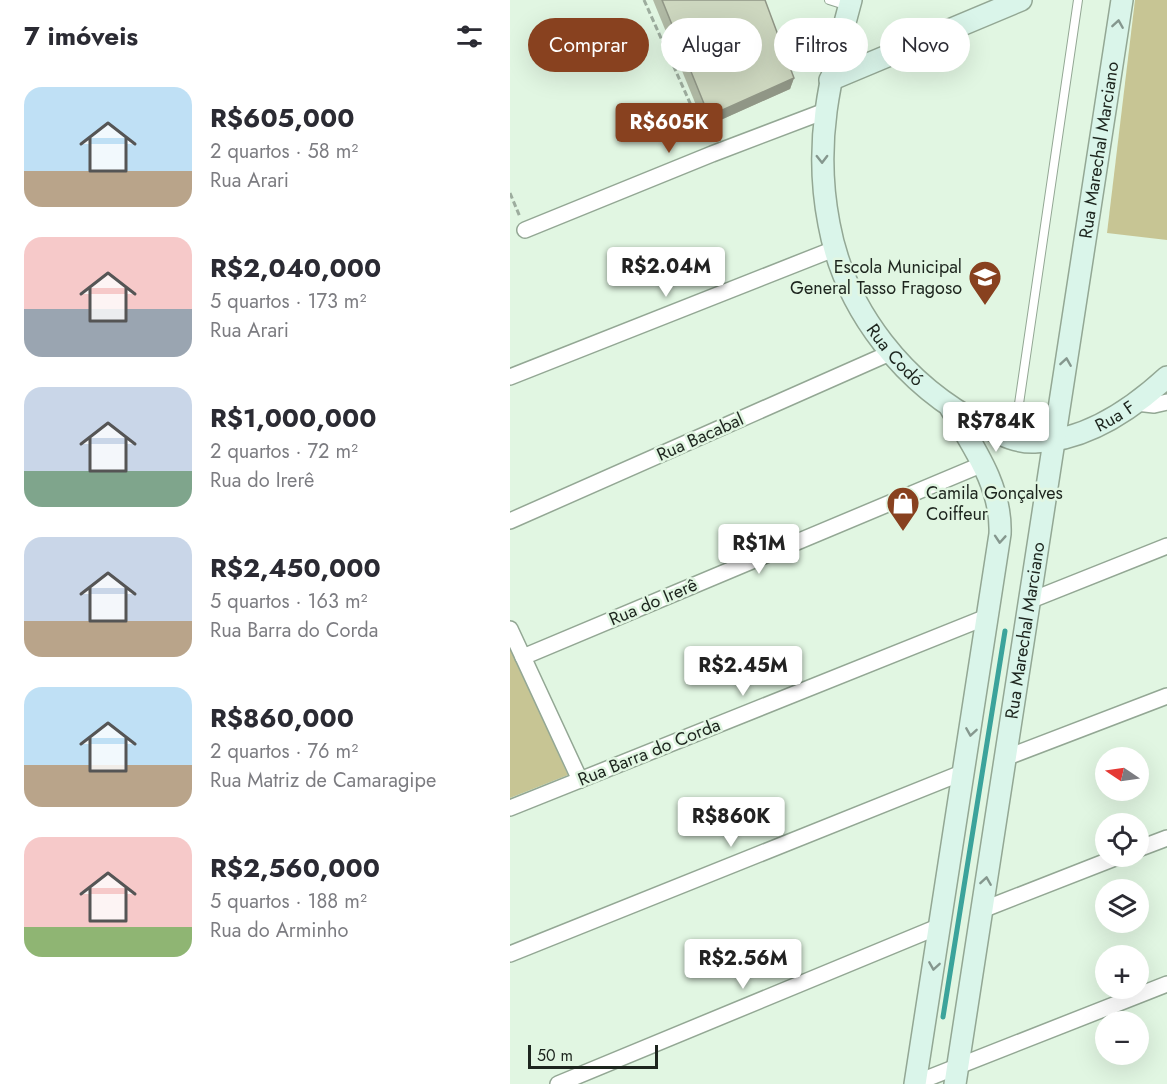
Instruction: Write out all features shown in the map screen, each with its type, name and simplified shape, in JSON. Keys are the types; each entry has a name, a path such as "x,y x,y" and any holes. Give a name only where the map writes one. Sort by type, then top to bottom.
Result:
{"main road":[{"path":"830,80 1001,5 1021,0"},
{"name":"Rua Marechal Marciano","path":"957,1074 1122,0"},
{"name":"Rua Codó","path":"843,2 825,111 822,159 825,205 834,249 847,282 863,314 890,352 912,376 951,408 1014,439 1036,442 1054,440"},
{"name":"Rua F","path":"1054,440 1099,426 1136,403 1167,377"},
{"path":"915,1084 998,562 1001,523 995,493 983,464 951,408"}],"street":[{"path":"525,230 825,111"},
{"path":"510,377 834,249"},
{"name":"Rua Bacabal","path":"510,521 890,352"},
{"path":"1136,403 1154,405 1167,402"},
{"name":"Rua do Irerê","path":"523,657 983,464"},
{"path":"1029,601 1167,546"},
{"name":"Rua Barra do Corda","path":"510,808 989,616"},
{"path":"510,629 580,780"},
{"path":"1005,758 1167,696"},
{"path":"510,954 964,772"},
{"path":"1149,845 1167,838"},
{"path":"982,910 1095,866"},
{"path":"558,1084 940,926"},
{"path":"915,1084 957,1074 1167,984"}],"lane":[{"path":"1014,439 1078,0"}],"path":[{"path":"644,0 712,154"},
{"path":"510,193 525,230"}],"shaded area":[{"path":"1135,0 1167,0 1167,240 1107,233"},
{"path":"510,646 568,775 510,798"}],"building":[{"path":"662,0 765,0 774,24 774,72 792,72 794,78 709,116 691,72 762,72 762,18 669,18"}],"waterway":[{"path":"943,1017 1005,631"}],"place":[{"name":"Escola Municipal General Tasso Fragoso","path":"985,306"},
{"name":"Camila Gonçalves Coiffeur","path":"903,532"}]}
